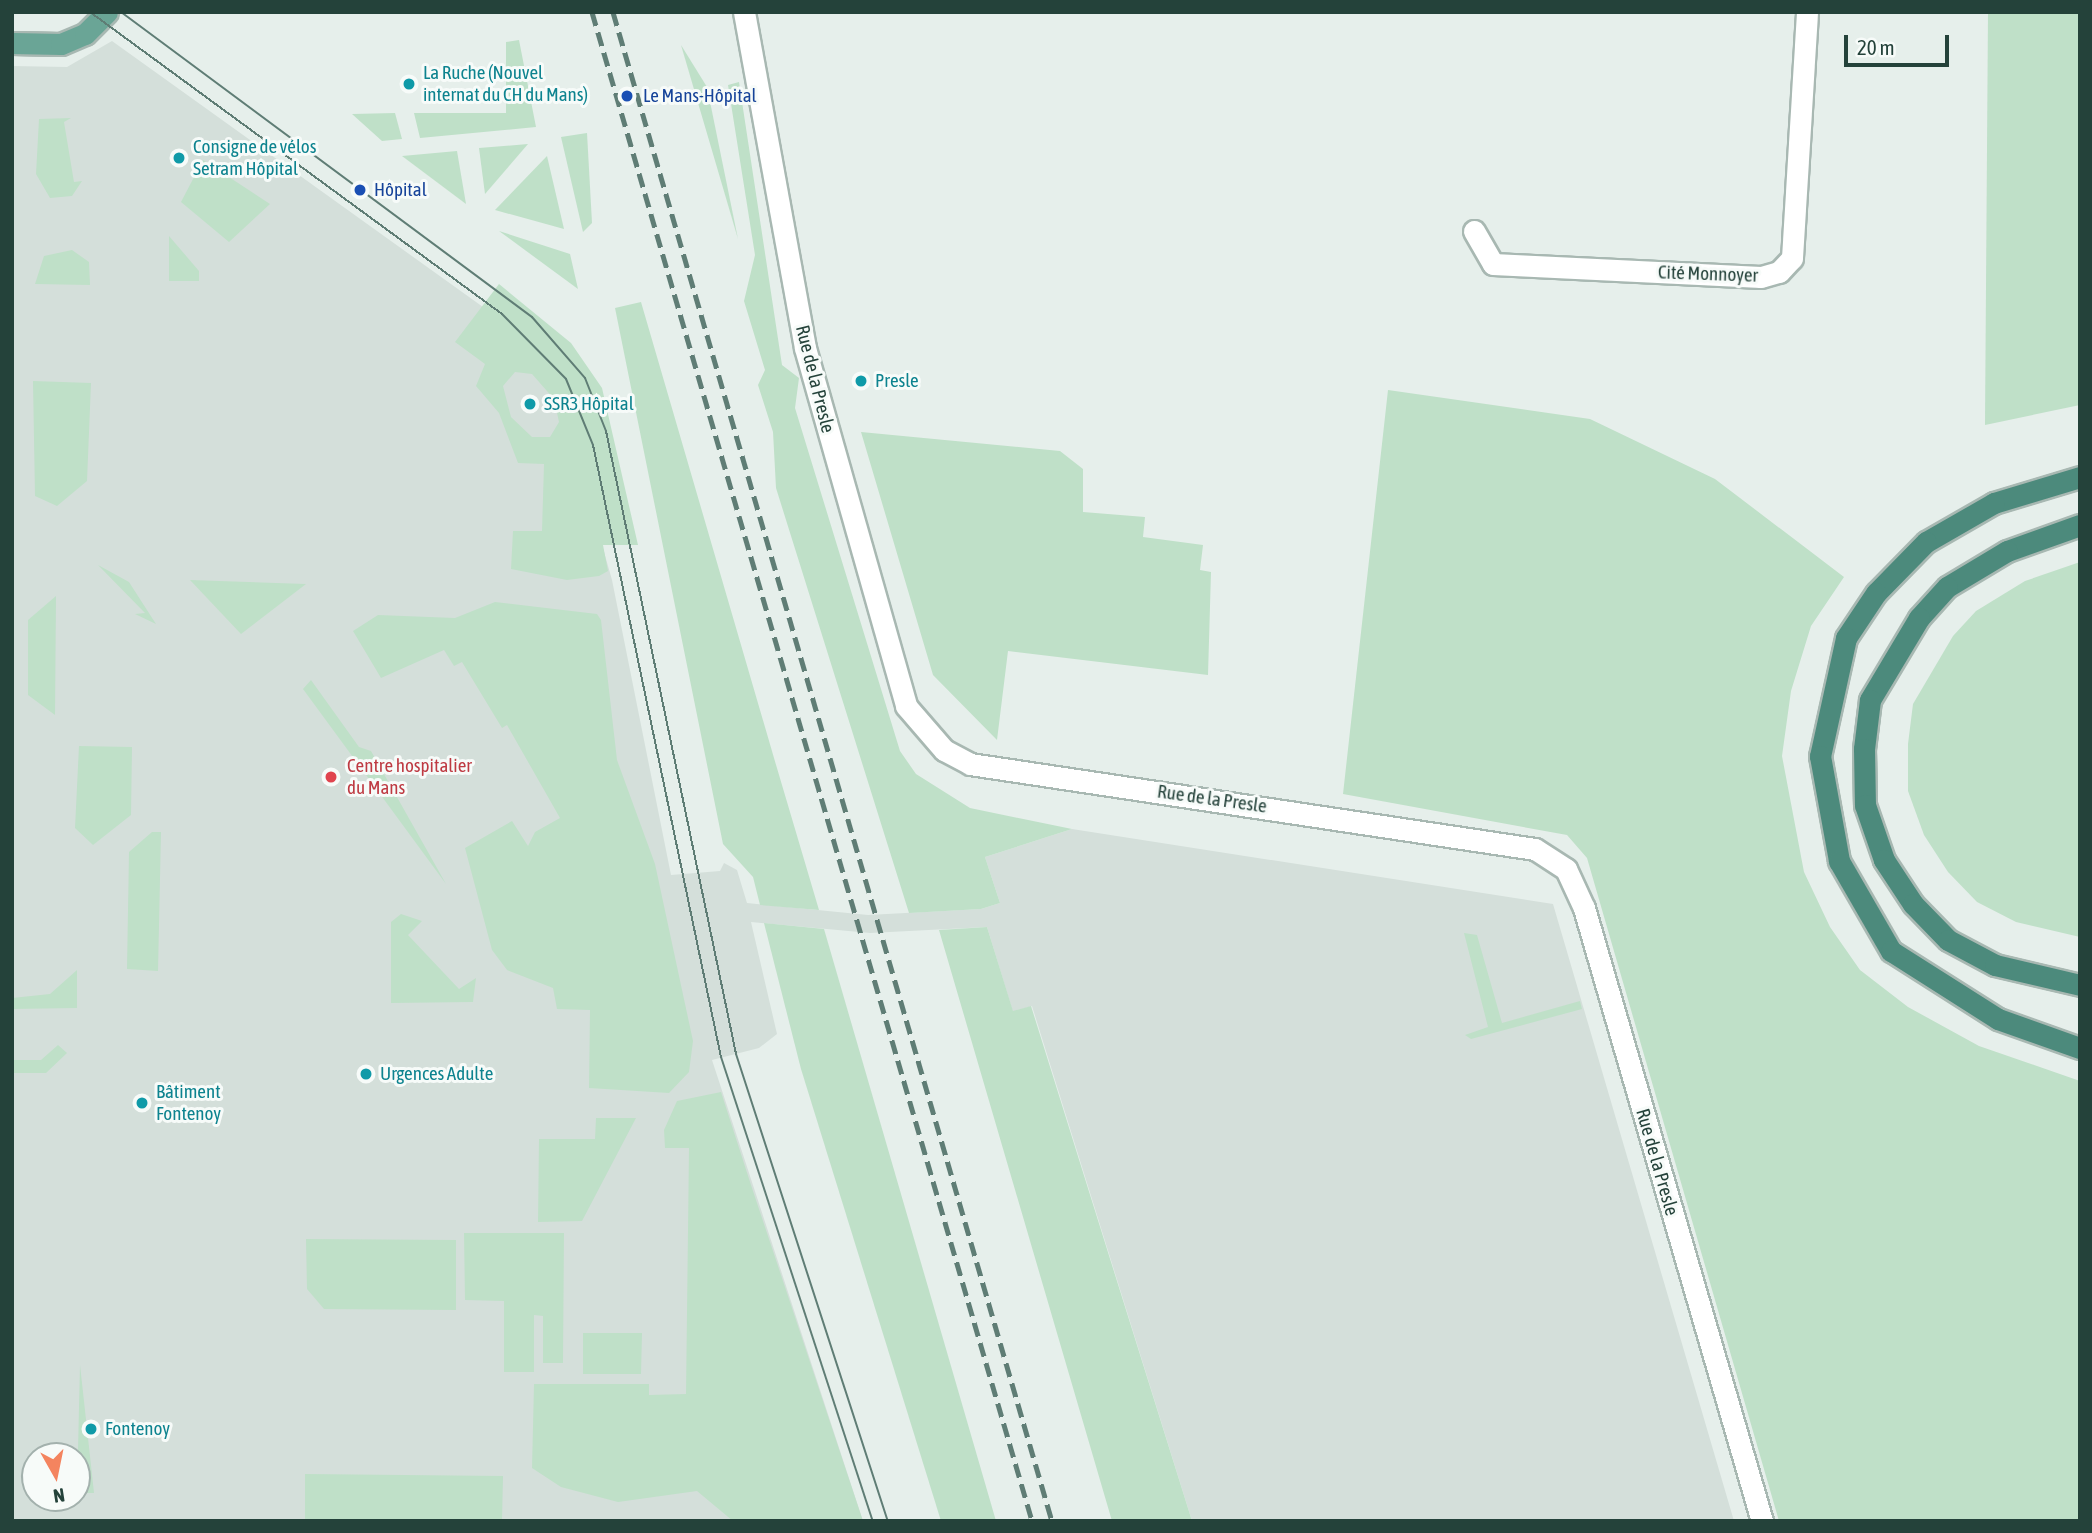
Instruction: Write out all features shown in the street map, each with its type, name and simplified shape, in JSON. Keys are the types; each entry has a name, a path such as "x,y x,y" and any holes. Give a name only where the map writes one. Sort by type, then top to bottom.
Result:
{"highway":[{"path":"2080,477 1994,503 1926,542 1876,593 1846,638 1820,756 1839,861 1891,951 1998,1019 2080,1048"},
{"path":"2080,525 2007,551 1947,587 1919,618 1870,700 1864,760 1865,805 1884,859 1913,904 1948,940 1995,965 2080,985"}],"main road":[{"path":"12,43 61,44 85,34 107,12"}],"street":[{"name":"Rue de la Presle","path":"744,12 805,348 906,706 944,750 970,764 1535,849 1566,869 1584,908 1762,1521"},
{"name":"Cité Monnoyer","path":"1474,231 1493,264 1761,277 1779,272 1792,258 1807,12"}],"shaded area":[{"name":"Centre hospitalier du Mans","path":"112,41 483,307 531,347 554,376 612,580 671,875 720,871 724,863 737,870 747,903 868,915 981,909 1000,903 985,857 1072,829 1553,904 1734,1521 1192,1521 1032,1006 1013,1012 987,927 870,933 751,922 777,1034 759,1048 712,1060 863,1521 12,1521 12,66 67,67"}],"green space":[{"path":"1988,12 2080,12 2080,405 1985,425"},
{"path":"519,40 536,127 420,138 414,113 506,113 506,42"},
{"path":"681,45 707,87 738,239"},
{"path":"739,82 782,365 799,378 795,408 900,751 916,774 970,808 1072,829 985,857 1000,903 981,909 909,913 776,488 773,432 758,385 765,370 744,301 755,255 728,85"},
{"path":"395,113 402,139 382,141 352,114"},
{"path":"71,118 64,122 74,182 82,181 72,196 50,198 36,174 39,119"},
{"path":"587,133 592,223 583,232 561,137"},
{"path":"528,144 485,194 479,148"},
{"path":"457,151 466,204 402,156"},
{"path":"547,156 564,229 495,210"},
{"path":"203,160 270,204 229,242 181,202"},
{"path":"499,231 570,254 578,289"},
{"path":"169,236 199,271 199,281 169,281"},
{"path":"72,250 89,262 90,285 35,284 44,256"},
{"path":"499,284 571,343 602,388 638,545 603,545 608,571 599,576 567,580 511,569 513,531 542,531 544,464 518,463 499,413 476,386 485,364 455,342","holes":["515,372 532,374 554,399 559,422 550,437 532,437 511,417 503,386"]},
{"path":"641,302 819,910 760,905 753,877 723,844 615,308"},
{"path":"33,381 91,383 87,481 57,506 35,496"},
{"path":"1388,390 1590,419 1715,479 1844,577 1811,626 1791,691 1782,756 1804,872 1830,927 1860,970 1908,1007 1979,1046 2080,1081 2080,1521 1779,1521 1587,858 1567,835 1343,794"},
{"path":"861,432 1060,451 1083,469 1083,512 1145,517 1143,537 1203,545 1200,570 1211,572 1208,675 1008,651 997,740 933,675"},
{"path":"2080,562 2080,937 2016,922 1977,902 1948,872 1924,835 1908,791 1908,744 1913,704 1953,636 1976,611 2025,581"},
{"path":"98,565 129,582 156,624 135,614 145,613"},
{"path":"190,580 306,584 241,634"},
{"path":"56,596 55,715 28,695 28,620"},
{"path":"495,602 597,614 601,620 617,760 655,864 693,1041 689,1072 669,1093 589,1088 590,1010 557,1009 553,988 507,970 492,950 465,848 512,821 528,846 535,832 560,818 507,725 502,728 462,662 454,666 444,650 381,678 353,631 378,615 455,618"},
{"path":"311,680 359,747 371,751 446,884 303,689"},
{"path":"79,746 132,747 131,815 93,845 75,828"},
{"path":"152,832 161,832 158,971 127,969 129,852"},
{"path":"401,914 422,921 408,935 459,989 476,978 473,1002 391,1003 391,922"},
{"path":"764,923 824,929 996,1521 941,1521 801,1069"},
{"path":"987,927 1013,1011 1031,1006 1192,1521 1112,1521 939,930"},
{"path":"1464,933 1477,935 1502,1023 1580,1001 1582,1009 1471,1039 1465,1035 1488,1027"},
{"path":"77,970 77,1008 12,1009 12,998 50,994"},
{"path":"58,1045 67,1053 46,1073 12,1073 12,1060 41,1060"},
{"path":"721,1092 863,1521 733,1521 697,1491 618,1502 561,1487 532,1468 534,1384 649,1384 649,1395 686,1394 689,1148 665,1148 664,1130 677,1101"},
{"path":"596,1118 636,1118 582,1221 538,1222 539,1139 595,1139"},
{"path":"464,1233 564,1233 563,1363 543,1363 543,1316 534,1315 534,1372 504,1372 504,1301 465,1300"},
{"path":"306,1239 456,1240 456,1310 324,1309 307,1289"},
{"path":"583,1333 642,1333 641,1374 583,1374"},
{"path":"80,1365 88,1442 78,1442"},
{"path":"91,1466 94,1493 91,1493"},
{"path":"305,1474 503,1476 502,1521 305,1521"}],"tram line":[{"path":"90,12 502,314 566,379 593,445 721,1057 873,1521"},
{"path":"121,12 532,317 585,378 606,431 736,1054 888,1521"}],"railway":[{"path":"592,12 1032,1521"},
{"path":"613,12 1052,1521"}],"place":[{"name":"La Ruche (Nouvel internat du CH du Mans)","path":"409,84"},
{"name":"Le Mans-Hôpital","path":"627,96"},
{"name":"Consigne de vélos Setram Hôpital","path":"179,158"},
{"name":"Hôpital","path":"360,190"},
{"name":"Presle","path":"861,381"},
{"name":"SSR3 Hôpital","path":"530,404"},
{"name":"Centre hospitalier du Mans","path":"331,777"},
{"name":"Urgences Adulte","path":"366,1074"},
{"name":"Bâtiment Fontenoy","path":"142,1103"},
{"name":"Fontenoy","path":"91,1429"}]}
